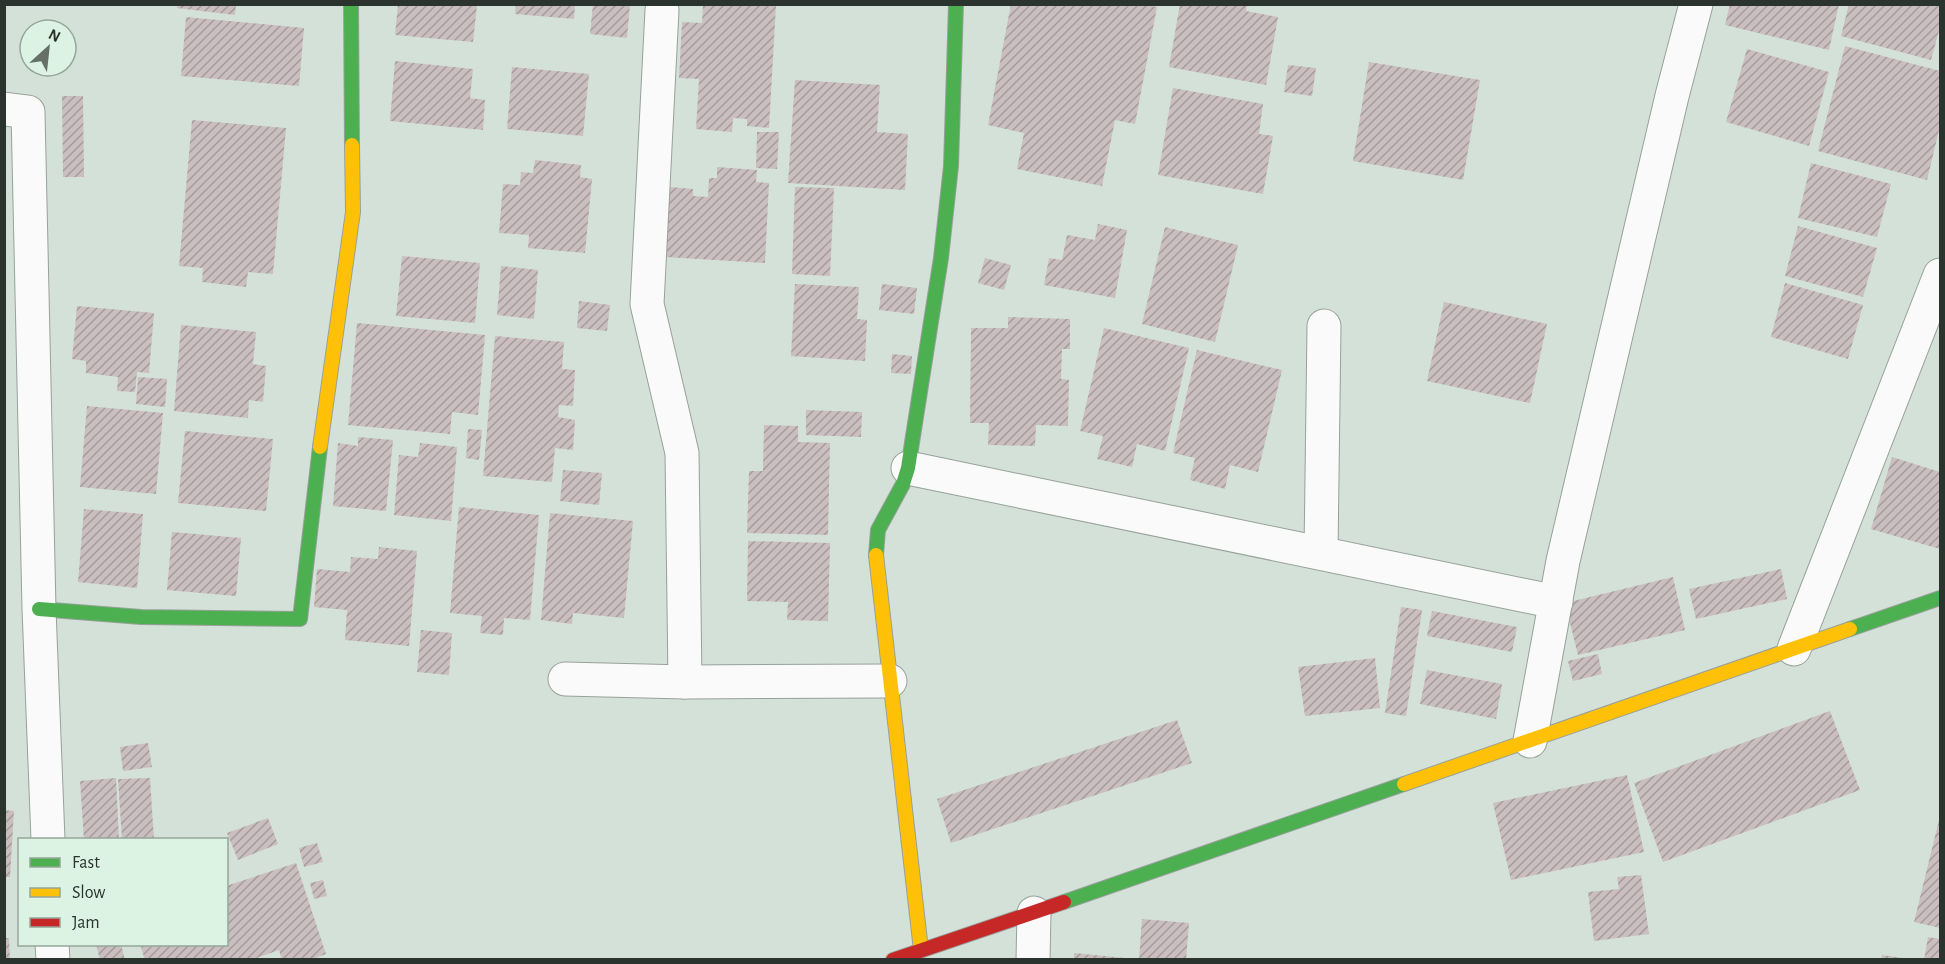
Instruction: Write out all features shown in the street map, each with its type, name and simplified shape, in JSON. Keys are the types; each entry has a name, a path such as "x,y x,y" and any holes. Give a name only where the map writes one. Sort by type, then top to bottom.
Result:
{"street":[{"path":"39,609 141,617 300,619 314,488 353,212 351,4"},
{"path":"921,950 876,558 878,530 903,484 908,468 941,258 951,166 956,4"},
{"path":"1530,741 1563,561 1672,96 1696,4"},
{"path":"662,10 646,303 682,453 685,682"},
{"path":"4,109 28,112 39,609 48,838"},
{"path":"1794,649 1941,274"},
{"path":"1321,553 1324,326"},
{"path":"908,468 1556,602"},
{"path":"893,960 1941,598"},
{"path":"565,679 685,682 890,681"},
{"path":"1033,960 1034,913"}],"building":[{"path":"178,4 236,4 235,15 177,8"},
{"path":"516,4 575,4 574,19 515,14"},
{"path":"593,4 630,4 627,38 590,34"},
{"path":"703,4 776,5 769,128 747,126 747,119 733,118 732,132 696,129 699,79 679,78 682,22 702,23"},
{"path":"1011,4 1142,4 1157,7 1135,124 1115,120 1102,186 1017,169 1024,133 988,125"},
{"path":"1180,4 1247,4 1246,11 1278,17 1266,85 1169,67"},
{"path":"1730,4 1839,4 1829,50 1725,25"},
{"path":"1849,4 1940,4 1940,27 1931,60 1841,36"},
{"path":"398,5 477,5 473,42 395,35"},
{"path":"186,17 304,28 299,86 181,76"},
{"path":"1845,46 1940,71 1940,126 1927,180 1818,151"},
{"path":"1747,49 1829,72 1809,146 1726,122"},
{"path":"395,61 473,69 470,98 485,100 483,130 390,121"},
{"path":"1369,62 1480,80 1463,180 1353,161"},
{"path":"1288,65 1316,68 1312,96 1284,92"},
{"path":"512,67 589,74 583,136 507,129"},
{"path":"795,80 880,85 877,132 908,134 905,190 788,183"},
{"path":"1173,88 1263,104 1259,134 1273,136 1263,194 1158,175"},
{"path":"62,96 83,96 84,177 63,177"},
{"path":"192,120 286,128 273,274 248,272 246,287 202,282 203,268 179,266"},
{"path":"757,132 779,132 777,169 756,168"},
{"path":"535,160 581,165 580,177 592,179 585,253 528,248 529,235 499,233 503,184 520,185 521,172 533,173"},
{"path":"1811,163 1891,184 1877,237 1798,218"},
{"path":"717,167 757,170 756,182 769,183 765,263 666,257 670,187 693,189 693,196 708,197 709,178 717,178"},
{"path":"795,187 834,188 830,276 792,274"},
{"path":"1098,224 1127,230 1115,298 1044,285 1049,258 1062,260 1067,235 1095,240"},
{"path":"1798,226 1877,248 1863,297 1785,276"},
{"path":"1165,227 1238,245 1215,342 1142,324"},
{"path":"402,256 480,263 475,323 396,316"},
{"path":"985,258 1011,265 1004,290 978,283"},
{"path":"501,266 538,270 534,319 497,315"},
{"path":"1785,283 1863,305 1848,359 1771,337"},
{"path":"795,284 859,287 857,319 867,320 865,361 791,356"},
{"path":"882,284 917,288 914,314 879,310"},
{"path":"579,301 610,305 607,331 577,328"},
{"path":"1444,302 1547,324 1530,403 1427,381"},
{"path":"77,306 154,313 149,373 137,372 135,392 117,391 118,377 86,373 86,361 72,359"},
{"path":"1008,317 1070,319 1070,349 1062,349 1061,379 1069,380 1068,426 1036,425 1035,446 988,445 989,423 970,423 971,328 1008,328"},
{"path":"357,323 485,335 478,415 452,412 450,434 348,425"},
{"path":"181,325 256,332 253,364 266,366 263,402 249,400 248,418 174,411"},
{"path":"1104,328 1189,348 1165,451 1137,444 1132,467 1097,459 1103,436 1080,431"},
{"path":"495,336 564,342 562,369 575,370 573,406 559,405 558,417 575,420 573,450 555,448 552,482 483,476"},
{"path":"1197,350 1282,370 1258,472 1230,465 1225,489 1190,480 1195,458 1173,453"},
{"path":"892,354 912,356 911,374 891,373"},
{"path":"138,377 167,379 165,407 136,404"},
{"path":"87,406 163,413 156,494 80,487"},
{"path":"806,410 862,412 861,437 806,435"},
{"path":"764,425 798,426 798,442 830,443 828,535 747,533 749,471 763,471"},
{"path":"468,429 482,430 479,460 466,458"},
{"path":"185,431 273,439 266,511 178,503"},
{"path":"358,437 393,440 386,511 333,506 338,443 358,446"},
{"path":"420,443 457,447 451,521 394,515 399,455 418,457"},
{"path":"1892,457 1940,472 1940,549 1871,529"},
{"path":"563,470 602,473 599,505 560,501"},
{"path":"459,507 539,515 530,620 504,618 503,635 480,633 482,616 450,613"},
{"path":"84,509 143,514 137,588 78,582"},
{"path":"550,513 633,521 624,618 573,613 572,624 541,620"},
{"path":"172,532 241,538 236,596 167,590"},
{"path":"748,541 830,543 828,621 787,620 788,602 747,601"},
{"path":"379,547 417,551 409,646 345,640 347,610 314,607 317,569 350,572 351,557 378,559"},
{"path":"1781,569 1787,599 1696,619 1689,589"},
{"path":"1673,577 1685,630 1578,655 1565,603"},
{"path":"1401,607 1422,610 1406,716 1385,713"},
{"path":"1432,611 1517,627 1512,652 1427,636"},
{"path":"421,630 452,633 449,675 417,672"},
{"path":"1598,654 1602,674 1573,681 1568,661"},
{"path":"1375,658 1380,708 1305,716 1298,667"},
{"path":"1427,670 1502,684 1496,719 1420,704"},
{"path":"1830,711 1860,790 1663,862 1634,783"},
{"path":"1177,720 1192,763 951,843 937,799"},
{"path":"148,743 152,767 123,771 120,747"},
{"path":"1627,775 1644,852 1511,880 1493,803"},
{"path":"116,778 119,838 84,838 80,781"},
{"path":"150,778 154,838 122,838 118,779"},
{"path":"4,810 14,811 10,877 4,877"},
{"path":"1940,816 1940,928 1914,922"},
{"path":"268,818 278,844 238,860 227,833"},
{"path":"317,843 323,862 304,867 299,848"},
{"path":"296,863 326,954 310,960 282,960 279,950 251,960 145,960 141,946 228,946 228,885"},
{"path":"1641,875 1649,934 1594,941 1588,892 1619,889 1617,877"},
{"path":"323,880 327,896 314,899 310,883"},
{"path":"1142,919 1189,923 1186,960 1139,960"},
{"path":"1928,937 1940,939 1940,960 1924,960"},
{"path":"4,938 9,938 10,960 4,960"},
{"path":"96,946 122,946 125,960 100,960"},
{"path":"1074,953 1125,958 1125,960 1074,960"},
{"path":"1882,955 1903,958 1903,960 1881,960"}],"traffic: fast":[{"path":"351,4 352,145"},
{"path":"876,555 878,530 903,484 908,468 941,258 951,166 956,4"},
{"path":"39,609 141,617 300,619 320,447"},
{"path":"1850,629 1940,598"},
{"path":"1064,902 1404,784"}],"traffic: slow":[{"path":"320,447 353,212 352,145"},
{"path":"876,555 921,950"},
{"path":"1404,784 1850,629"}],"traffic: jam":[{"path":"893,960 1064,902"}]}
